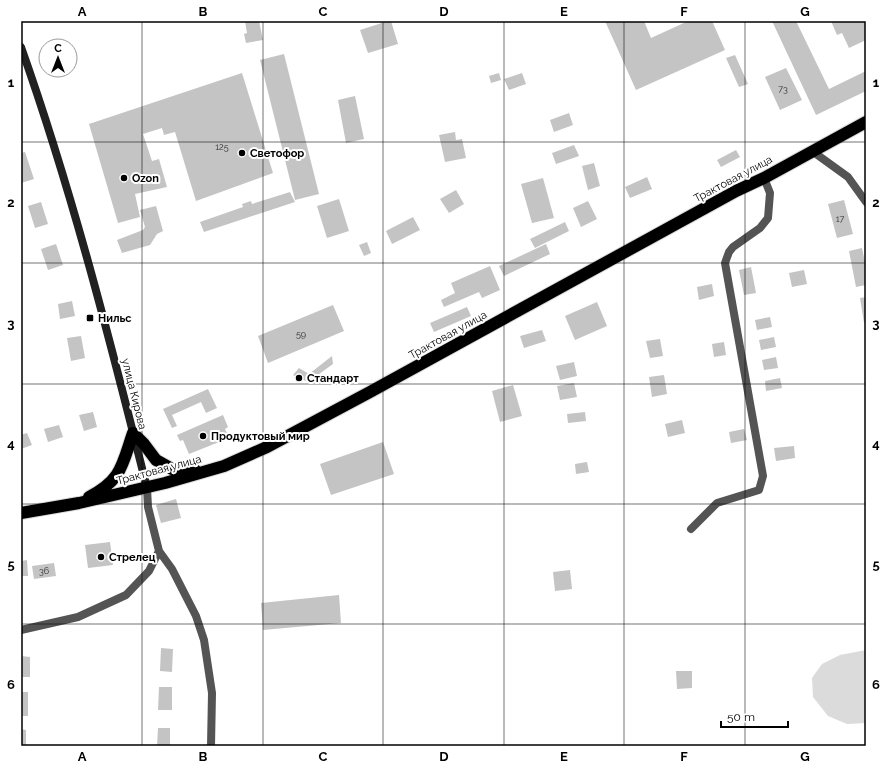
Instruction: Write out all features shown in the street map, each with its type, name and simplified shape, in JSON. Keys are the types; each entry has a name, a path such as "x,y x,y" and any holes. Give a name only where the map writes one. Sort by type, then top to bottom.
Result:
{"highway":[{"name":"Трактовая улица","path":"21,512 147,488 224,466 267,447 730,194 764,178 866,122"},
{"path":"79,502 102,490 115,479 122,465 133,432 156,460 172,469 186,472 224,466"}],"street":[{"name":"улица Кирова","path":"21,47 88,260 147,488 148,507 159,551 172,569 196,616 204,640 212,693 211,746"},
{"path":"812,151 848,177 866,202"},
{"path":"692,529 716,503 759,490 763,476 725,263 729,252 760,228 768,218 770,193 764,178"},
{"path":"21,630 78,617 126,595 149,571 159,551"}],"shaded area":[{"path":"866,650 866,723 847,724 828,716 813,697 812,678 822,664 840,655"}],"building":[{"path":"245,21 259,21 263,40 246,43 244,34 247,33"},
{"path":"391,21 398,44 368,53 360,30"},
{"path":"605,21 644,21 651,38 686,22 685,21 712,21 725,50 636,90"},
{"path":"772,21 796,21 829,89 866,71 866,91 816,115"},
{"path":"831,21 866,21 866,40 849,48 842,33 837,35"},
{"path":"284,54 319,194 295,200 260,60"},
{"path":"735,55 748,84 739,87 726,58"},
{"path":"786,68 802,100 780,110 765,77"},
{"path":"242,73 273,173 196,201 175,132 164,135 162,128 143,134 152,161 159,159 167,187 135,194 140,217 118,223 89,124"},
{"path":"499,73 501,80 491,83 489,76"},
{"path":"522,73 526,84 509,90 504,79"},
{"path":"355,96 364,139 346,143 338,100"},
{"path":"569,113 573,125 554,132 550,120"},
{"path":"455,132 456,140 462,139 466,158 445,162 439,135"},
{"path":"574,145 579,156 556,164 552,153"},
{"path":"736,150 740,157 721,167 717,160"},
{"path":"25,152 34,179 21,183 21,153"},
{"path":"594,163 600,186 588,190 582,166"},
{"path":"647,177 652,189 630,198 625,187"},
{"path":"543,178 554,218 532,223 521,184"},
{"path":"456,190 464,204 449,213 440,199"},
{"path":"290,192 295,202 204,232 200,222 243,207 242,204 251,201 252,204"},
{"path":"339,199 349,231 327,238 317,206"},
{"path":"844,200 853,234 837,238 828,204"},
{"path":"588,201 597,219 581,227 573,208"},
{"path":"41,202 48,224 35,228 28,206"},
{"path":"156,206 163,231 157,234 150,245 122,253 117,240 143,230 145,227 140,210"},
{"path":"413,217 420,230 392,244 386,231"},
{"path":"565,222 569,231 535,248 530,239"},
{"path":"367,242 371,253 364,256 359,245"},
{"path":"56,244 63,265 48,270 41,249"},
{"path":"546,244 550,254 504,276 499,266"},
{"path":"862,248 866,267 866,285 856,287 849,251"},
{"path":"490,266 500,290 482,298 479,292 444,307 441,300 455,293 451,283"},
{"path":"751,267 756,293 744,295 739,270"},
{"path":"804,270 807,284 792,287 789,273"},
{"path":"712,284 714,296 699,300 697,287"},
{"path":"866,297 866,322 864,323 860,298"},
{"path":"72,301 75,316 60,319 58,304"},
{"path":"597,302 607,326 575,340 565,316"},
{"path":"333,305 344,331 268,363 258,336"},
{"path":"467,307 471,316 434,332 430,323"},
{"path":"770,317 772,327 757,330 755,320"},
{"path":"542,330 546,341 524,348 520,336"},
{"path":"81,336 85,358 71,361 67,338"},
{"path":"774,337 776,347 761,350 759,340"},
{"path":"660,339 663,356 650,358 646,341"},
{"path":"724,342 726,355 714,357 712,344"},
{"path":"332,356 333,364 308,382 293,375 299,368 309,374"},
{"path":"776,357 778,368 764,370 762,360"},
{"path":"574,362 577,376 560,380 556,366"},
{"path":"664,375 667,394 652,397 649,377"},
{"path":"780,378 782,388 766,391 765,381"},
{"path":"574,383 577,397 560,400 557,386"},
{"path":"513,385 522,416 500,422 492,391"},
{"path":"208,389 217,408 206,413 201,402 172,415 177,426 172,428 163,409"},
{"path":"93,412 97,427 84,431 79,415"},
{"path":"585,412 586,421 568,423 567,414"},
{"name":"Продуктовый мир","path":"223,415 228,427 225,429 229,438 189,454 183,440 180,441 177,435"},
{"path":"682,420 685,433 668,437 665,424"},
{"path":"59,425 63,437 48,442 44,429"},
{"path":"744,429 747,440 731,443 729,432"},
{"path":"27,433 32,445 21,449 21,435"},
{"path":"383,442 394,474 331,495 320,464"},
{"path":"794,446 795,458 776,461 774,448"},
{"path":"587,462 589,472 576,474 575,464"},
{"path":"176,499 181,518 161,523 156,505"},
{"path":"110,542 113,565 88,568 85,545"},
{"path":"27,560 28,576 21,576 21,561"},
{"path":"54,563 56,576 34,579 32,566"},
{"path":"570,570 572,589 555,591 553,572"},
{"path":"339,595 341,623 263,630 261,603"},
{"path":"161,648 173,649 172,672 160,671"},
{"path":"21,656 30,657 30,677 21,677"},
{"path":"676,671 692,671 692,688 677,689"},
{"path":"159,687 172,687 172,710 158,710"},
{"path":"21,692 28,692 28,716 21,716"},
{"path":"158,728 170,728 170,746 157,746"},
{"path":"21,729 26,730 26,746 21,746"}],"place":[{"name":"Светофор","path":"242,153"},
{"name":"Ozon","path":"124,178"},
{"name":"Нильс","path":"90,318"},
{"name":"Стандарт","path":"299,378"},
{"name":"Продуктовый мир","path":"203,436"},
{"name":"Стрелец","path":"101,557"}]}
